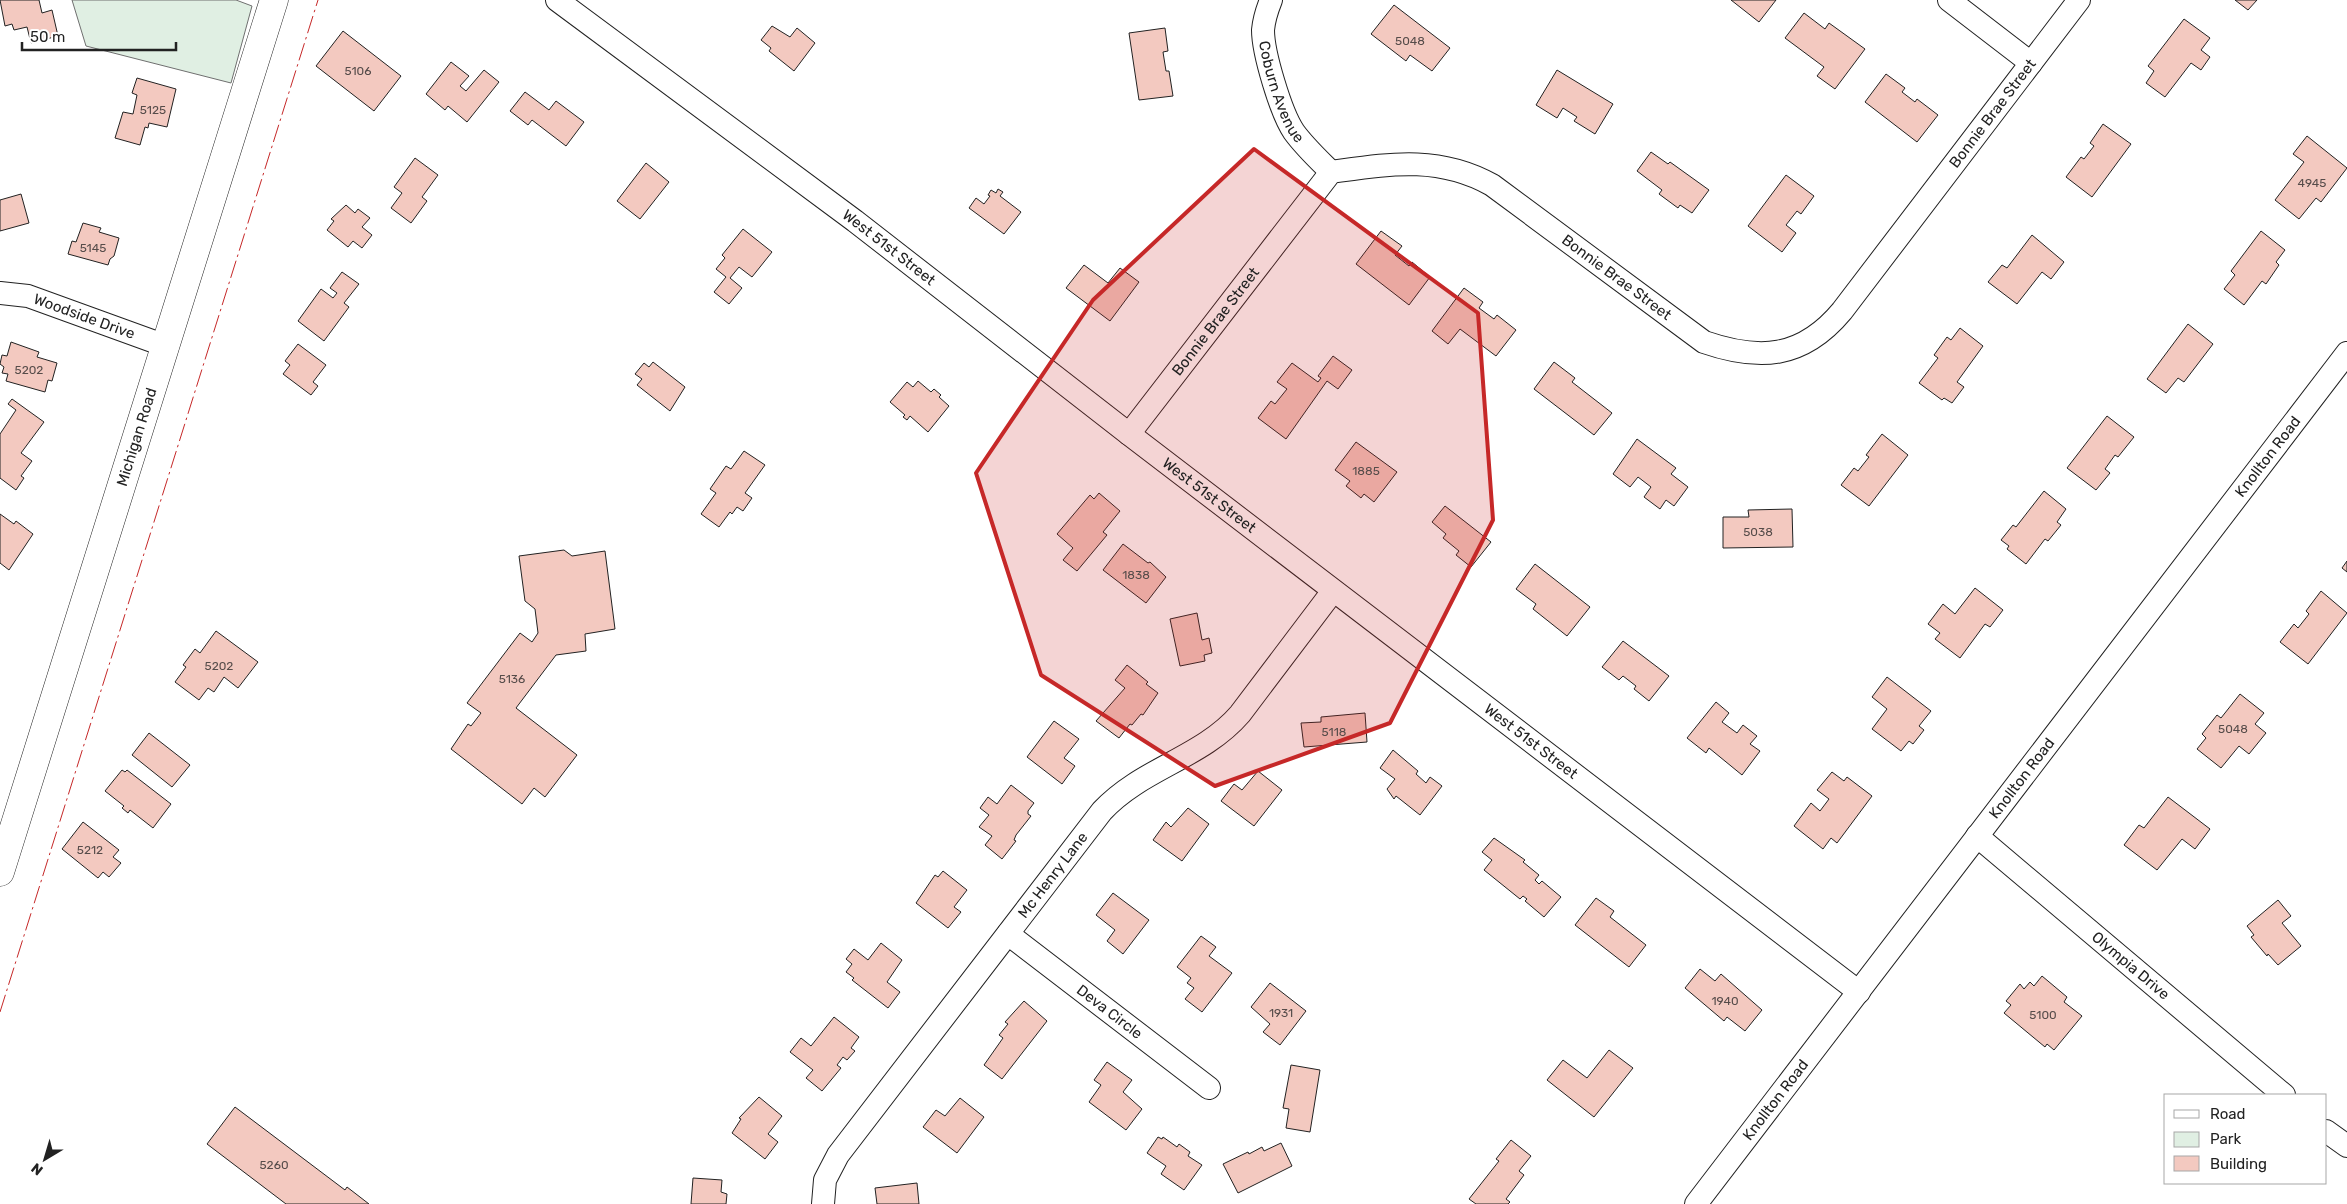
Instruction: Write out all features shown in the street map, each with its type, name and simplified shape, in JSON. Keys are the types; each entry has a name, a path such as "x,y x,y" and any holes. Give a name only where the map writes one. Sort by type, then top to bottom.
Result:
{"main road":[{"name":"Michigan Road","path":"0,872 274,0"}],"street":[{"name":"West 51st Street","path":"557,0 855,221 1333,591 1859,992"},
{"name":"Coburn Avenue","path":"1271,0 1266,14 1265,51 1279,95 1293,130 1307,148 1331,172"},
{"path":"1949,0 2031,63"},
{"name":"Bonnie Brae Street","path":"1129,434 1331,172 1392,163 1415,163 1442,167 1472,175 1506,194 1704,342 1731,351 1749,354 1769,353 1796,346 1813,338 1835,320 2080,0"},
{"name":"Woodside Drive","path":"0,293 28,296 166,346"},
{"name":"Knollton Road","path":"1696,1204 2347,353"},
{"name":"Mc Henry Lane","path":"822,1204 825,1180 838,1155 1111,802 1135,782 1202,746 1227,727 1240,714 1333,591"},
{"name":"Olympia Drive","path":"1977,836 2283,1094"},
{"name":"Deva Circle","path":"1008,934 1209,1088"},
{"path":"2327,1132 2347,1146"}],"highlighted area":[{"path":"1254,149 1478,313 1493,520 1390,723 1215,786 1041,675 976,473 1093,300"}],"green space":[{"path":"72,0 236,0 252,6 231,83 86,46"}],"building":[{"path":"0,0 39,0 42,13 52,10 58,36 31,43 27,27 14,30 12,24 5,26"},
{"path":"1731,0 1776,0 1759,22"},
{"path":"2235,0 2257,0 2248,10"},
{"path":"1394,5 1450,48 1432,71 1410,55 1406,61 1371,34"},
{"path":"1804,13 1825,29 1829,23 1865,49 1835,89 1817,76 1824,67 1785,38"},
{"path":"2184,19 2210,38 2201,50 2210,57 2201,70 2191,63 2165,97 2146,83 2154,71 2148,66"},
{"path":"772,26 790,37 797,28 815,43 794,71 769,51 771,48 761,40"},
{"path":"1165,28 1168,51 1163,52 1166,71 1169,71 1173,96 1139,100 1129,33"},
{"path":"343,31 401,76 374,111 316,66"},
{"path":"451,62 469,76 460,86 466,91 484,70 499,82 467,122 448,106 445,110 426,94"},
{"path":"1557,70 1613,104 1595,134 1574,121 1577,117 1563,108 1557,118 1536,105"},
{"path":"1886,74 1905,88 1902,92 1915,102 1917,99 1938,115 1917,142 1865,102"},
{"path":"137,78 176,89 167,127 149,123 148,128 145,127 140,145 115,138 123,112 133,114 137,95 132,93"},
{"path":"525,92 549,110 556,101 584,122 566,146 532,120 528,125 510,111"},
{"path":"2103,124 2131,144 2092,197 2066,177 2081,157 2084,159 2094,146 2090,143"},
{"path":"2307,136 2347,168 2321,202 2316,198 2299,219 2275,200 2304,162 2293,154"},
{"path":"1651,152 1668,164 1670,162 1709,190 1692,213 1680,205 1678,208 1659,194 1662,190 1637,171"},
{"path":"415,158 438,175 422,197 427,201 411,223 391,208 402,193 394,187"},
{"path":"646,163 669,182 640,219 617,201"},
{"path":"1786,175 1814,196 1801,214 1797,211 1786,225 1796,233 1782,252 1748,226"},
{"path":"998,189 1003,192 1000,196 1021,212 1004,234 969,208 976,198 984,204 990,196 988,195 991,190 996,193"},
{"path":"21,194 29,223 0,231 0,200"},
{"path":"346,205 355,213 358,209 370,218 362,227 372,235 362,248 353,241 348,247 327,230 334,221 331,219"},
{"path":"83,223 101,228 99,232 119,238 114,256 110,259 108,265 68,254 72,241 76,242"},
{"path":"743,229 772,252 752,277 739,267 730,278 742,288 729,304 714,292 726,277 716,269 725,258 722,255"},
{"path":"1381,231 1402,246 1395,255 1409,266 1412,262 1430,277 1409,305 1356,264"},
{"path":"2261,231 2285,250 2276,262 2279,265 2266,284 2262,281 2244,305 2224,289 2235,275 2231,271"},
{"path":"2032,235 2064,262 2051,279 2042,272 2017,304 1988,282 2002,265 2007,268"},
{"path":"1084,265 1108,283 1120,268 1139,282 1110,321 1066,288"},
{"path":"342,272 359,284 344,303 349,307 324,341 298,321 321,289 333,298 337,293 330,288"},
{"path":"1464,288 1483,302 1479,308 1494,319 1497,315 1516,330 1496,356 1460,329 1448,344 1432,331"},
{"path":"2188,324 2213,344 2184,382 2178,378 2166,393 2147,379"},
{"path":"1960,328 1983,346 1957,382 1964,387 1952,403 1944,398 1942,400 1919,383 1938,358 1934,355 1947,337 1951,340"},
{"path":"11,342 39,352 37,357 57,363 52,381 48,380 45,392 6,381 8,374 2,373 4,367 0,364 2,355 7,356"},
{"path":"298,344 326,365 313,382 318,386 311,395 283,374 290,365 285,361"},
{"path":"1333,356 1352,370 1338,389 1327,381 1286,439 1258,418 1271,401 1275,404 1287,389 1277,382 1292,363 1318,382 1321,378 1318,376"},
{"path":"653,362 685,387 670,411 637,385 642,379 635,374 644,363 649,367"},
{"path":"1554,362 1575,378 1572,382 1612,413 1594,435 1534,389"},
{"path":"918,381 931,392 934,389 941,395 939,397 949,406 928,432 910,416 907,420 903,417 905,415 890,402 907,382 913,387"},
{"path":"12,399 44,422 21,453 32,461 21,476 24,478 16,490 0,478 0,434 16,410 8,404"},
{"path":"2107,416 2134,437 2118,457 2115,455 2105,469 2110,473 2096,490 2067,468"},
{"path":"1882,434 1908,455 1869,506 1841,485 1854,468 1858,471 1869,457 1866,455"},
{"path":"1637,439 1676,468 1671,474 1688,487 1674,506 1666,500 1660,509 1644,497 1651,487 1638,477 1630,487 1613,474"},
{"path":"1356,442 1397,472 1374,502 1364,494 1361,498 1346,486 1350,481 1335,470"},
{"path":"744,451 765,465 745,493 752,498 743,511 737,507 732,514 730,512 719,527 701,514 716,493 710,489 726,466 731,469"},
{"path":"2044,491 2066,509 2057,522 2061,525 2048,541 2045,539 2026,564 2007,549 2009,546 2001,540 2013,525 2016,527"},
{"path":"1099,493 1120,511 1103,532 1107,535 1077,571 1063,560 1073,548 1057,534 1090,495 1094,499"},
{"path":"1445,506 1491,542 1471,567 1456,555 1459,551 1443,538 1446,534 1432,522"},
{"path":"1792,509 1793,547 1723,548 1723,517 1749,517 1748,510"},
{"path":"0,514 14,524 16,521 33,534 9,570 0,563"},
{"path":"1123,544 1148,563 1150,562 1166,577 1146,603 1103,570"},
{"path":"564,550 572,556 605,551 615,629 585,634 586,651 556,655 516,708 577,755 545,797 534,788 522,804 451,749 468,724 471,726 481,713 467,703 520,633 532,642 538,633 535,609 525,601 519,556"},
{"path":"2347,561 2347,572 2342,568"},
{"path":"1535,564 1590,607 1567,636 1533,609 1536,604 1516,589"},
{"path":"1975,588 2003,610 1990,627 1985,624 1960,658 1935,639 1940,633 1928,624 1943,604 1955,614"},
{"path":"2321,591 2347,613 2308,664 2280,642 2294,624 2298,628 2309,614 2306,611"},
{"path":"1197,613 1202,640 1209,638 1212,653 1204,655 1205,661 1180,666 1170,619"},
{"path":"216,631 258,662 238,688 224,677 214,692 208,688 199,700 175,682 186,667 183,665 195,649 200,653"},
{"path":"1623,641 1669,676 1649,701 1634,689 1636,686 1623,676 1619,680 1602,667"},
{"path":"1127,665 1158,693 1143,715 1141,714 1132,725 1130,724 1119,738 1096,721 1125,688 1115,680"},
{"path":"1887,677 1931,711 1919,726 1924,730 1913,744 1909,741 1901,751 1872,729 1887,709 1872,697"},
{"path":"2240,694 2264,713 2255,724 2266,733 2249,754 2239,746 2221,768 2197,749 2206,738 2202,734 2217,715 2221,718"},
{"path":"1716,702 1729,713 1722,722 1737,733 1743,725 1757,736 1750,744 1760,751 1742,775 1709,748 1706,753 1687,738"},
{"path":"1365,713 1367,742 1304,747 1301,723 1321,722 1321,717"},
{"path":"1054,721 1079,739 1064,758 1075,766 1062,784 1027,757"},
{"path":"149,733 190,765 172,787 132,755"},
{"path":"1393,750 1418,771 1416,774 1426,783 1430,777 1442,786 1420,815 1396,796 1394,799 1387,789 1395,779 1380,768"},
{"path":"122,770 125,772 127,770 171,804 153,828 130,810 128,813 122,808 124,806 105,791"},
{"path":"1258,771 1282,790 1254,826 1221,801 1234,784 1242,790"},
{"path":"1832,772 1844,781 1847,777 1872,796 1837,843 1831,838 1823,849 1794,826 1811,803 1820,811 1829,799 1817,790"},
{"path":"1011,785 1034,803 1028,811 1028,814 1031,816 1016,835 1014,840 1016,841 1002,859 985,845 992,836 979,827 989,815 980,808 988,797 997,804"},
{"path":"2168,797 2210,829 2195,849 2182,839 2157,870 2124,845 2139,825 2144,828"},
{"path":"1188,808 1209,824 1182,861 1153,840 1166,822 1171,827"},
{"path":"83,822 119,850 113,857 121,863 109,877 103,872 98,878 62,849"},
{"path":"1494,838 1525,860 1523,862 1539,875 1535,880 1539,884 1542,881 1561,897 1544,917 1525,901 1527,899 1523,896 1520,899 1484,870 1492,860 1482,852"},
{"path":"943,871 967,890 954,907 961,912 948,928 916,903 935,875 938,877"},
{"path":"1113,893 1149,920 1123,954 1107,941 1115,930 1096,915"},
{"path":"1596,898 1614,911 1610,917 1646,945 1629,967 1575,925"},
{"path":"2278,900 2291,916 2282,923 2301,946 2278,965 2268,954 2267,956 2251,937 2254,935 2247,926"},
{"path":"1201,936 1216,947 1209,956 1232,973 1202,1012 1185,999 1194,988 1187,983 1191,978 1177,967"},
{"path":"881,943 902,960 887,982 900,992 888,1008 852,980 854,978 846,972 852,964 846,959 854,949 868,960"},
{"path":"1700,969 1715,981 1721,974 1762,1010 1745,1031 1727,1017 1724,1021 1685,988"},
{"path":"2042,976 2067,997 2064,1002 2082,1016 2054,1050 2047,1044 2045,1047 2004,1013 2011,1005 2006,1001 2020,984 2024,989 2030,982 2034,986"},
{"path":"1270,983 1306,1011 1280,1045 1263,1032 1270,1024 1251,1007"},
{"path":"1024,1001 1047,1021 1002,1079 984,1065 1003,1038 999,1035 1008,1024 1005,1022"},
{"path":"834,1017 859,1037 851,1048 855,1051 847,1060 843,1057 837,1065 841,1068 822,1091 806,1078 813,1070 790,1052 801,1038 811,1046"},
{"path":"1609,1050 1633,1068 1594,1117 1547,1080 1563,1060 1587,1078"},
{"path":"1107,1062 1132,1080 1123,1092 1142,1109 1126,1130 1089,1102 1101,1085 1094,1080"},
{"path":"1291,1065 1320,1070 1310,1132 1286,1128 1289,1109 1283,1108"},
{"path":"759,1097 782,1116 768,1134 778,1142 765,1159 732,1133 741,1119 739,1118"},
{"path":"960,1098 984,1117 957,1153 923,1127 936,1110 945,1116"},
{"path":"235,1107 345,1190 347,1187 369,1204 286,1204 207,1144"},
{"path":"1158,1137 1162,1139 1163,1137 1177,1147 1179,1144 1190,1152 1188,1156 1202,1165 1184,1190 1161,1174 1166,1166 1147,1153"},
{"path":"1511,1140 1531,1156 1519,1171 1524,1175 1506,1199 1510,1202 1508,1204 1476,1204 1469,1199 1499,1161 1496,1159"},
{"path":"1281,1143 1292,1166 1238,1193 1223,1164 1248,1152 1249,1154 1262,1147 1264,1151"},
{"path":"693,1178 722,1180 721,1192 727,1194 726,1204 691,1204"},
{"path":"917,1183 919,1204 877,1204 875,1188"}],"power":[{"path":"0,1012 318,0"}]}
